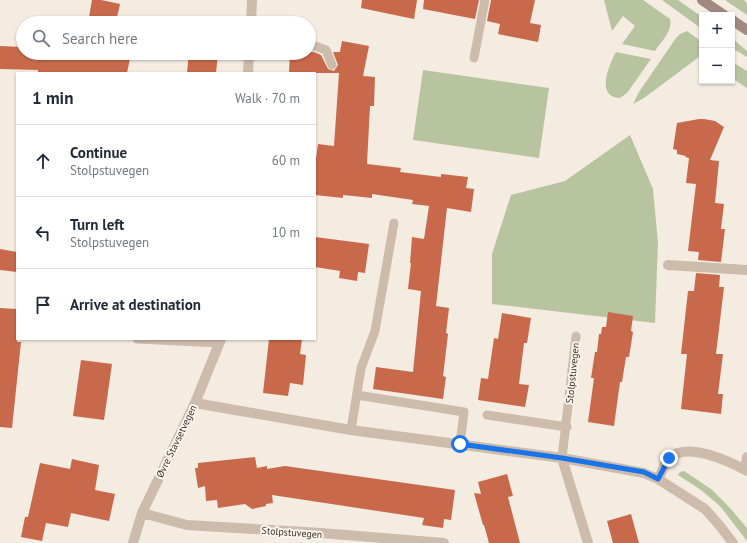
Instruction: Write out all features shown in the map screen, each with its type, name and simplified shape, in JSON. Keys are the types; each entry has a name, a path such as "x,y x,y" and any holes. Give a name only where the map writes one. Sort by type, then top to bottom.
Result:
{"main road":[{"path":"702,0 720,12"},
{"path":"735,22 747,30"}],"street":[{"path":"251,16 252,0"},
{"path":"248,72 249,60"},
{"path":"668,265 747,270"},
{"name":"Øvre Stavsetvegen","path":"133,543 142,513 195,403 220,341"},
{"path":"195,403 352,430 562,458 644,472 658,479 705,509 733,543"},
{"path":"658,479 669,458 680,452 694,452 726,460 746,471 747,457"},
{"name":"Stolpstuvegen","path":"562,458 588,543"},
{"name":"Stolpstuvegen","path":"142,513 187,525 321,533 444,543"}],"lane":[{"path":"474,58 484,0"},
{"path":"316,46 326,50 332,65"},
{"path":"352,430 361,368 375,331 394,223"},
{"name":"Stolpstuvegen","path":"562,458 567,427 576,336"},
{"path":"178,340 220,341"},
{"path":"357,395 464,412 460,444"},
{"path":"487,415 567,427"}],"green space":[{"path":"604,0 643,0 670,19 670,28 655,51 622,44 635,26 623,16 612,31"},
{"path":"662,0 678,0 699,15 699,27"},
{"path":"725,0 744,0 747,3 747,15"},
{"path":"687,31 699,40 699,57 644,98 633,104 639,92 680,34"},
{"path":"735,41 747,51 747,57 735,50"},
{"path":"616,52 651,59 627,93 620,98 612,96 608,92 606,86 610,65"},
{"path":"735,64 747,71 747,88 735,80"},
{"path":"423,70 549,88 539,158 413,140"},
{"path":"630,135 653,189 658,243 655,323 492,304 492,254 511,195 565,181"},
{"path":"684,471 711,489 730,508 747,528 747,541 720,506 701,490 678,475 680,472"}],"building":[{"path":"92,0 101,0 120,4 117,16 89,16"},
{"path":"362,0 417,0 414,19 361,8"},
{"path":"424,0 479,0 475,19 423,9"},
{"path":"491,0 535,0 530,23 541,25 538,42 498,34 500,24 487,21"},
{"path":"342,41 369,46 363,76 375,77 374,106 370,106 367,164 401,168 400,172 441,177 441,174 468,177 466,188 474,189 471,212 447,208 436,306 449,308 446,333 448,334 443,376 446,377 443,399 373,389 376,367 413,372 421,291 408,289 412,237 424,239 429,206 412,204 413,200 372,194 372,198 343,195 343,198 316,195 316,159 318,144 334,146 339,73 289,72 290,60 316,60 316,53 321,55 328,69 334,71 338,65 333,52 340,52"},
{"path":"0,46 16,47 16,60 130,60 127,72 38,72 38,70 0,69"},
{"path":"188,60 217,60 216,72 187,72"},
{"path":"699,119 715,121 724,127 710,160 719,161 715,203 724,204 721,229 725,229 721,262 698,260 699,252 688,251 696,184 686,183 689,158 677,154 677,150 673,149 677,123"},
{"path":"316,237 369,244 365,273 358,272 357,281 339,278 340,271 316,267"},
{"path":"0,249 16,252 16,272 0,270"},
{"path":"696,273 720,275 719,287 724,287 716,354 723,354 718,394 723,394 721,414 681,409 687,354 681,354 688,291 694,291"},
{"path":"0,308 16,309 16,340 17,342 21,342 12,428 0,427"},
{"path":"608,312 633,316 631,331 633,332 629,357 626,357 622,382 620,382 614,426 588,422 594,378 591,378 595,352 597,352 599,334 601,334 602,327 606,327"},
{"path":"502,313 531,318 527,343 524,343 519,384 529,385 525,407 478,400 481,378 488,379 494,338 498,339"},
{"path":"269,340 302,340 300,354 306,355 303,385 290,383 288,396 263,393"},
{"path":"81,360 112,364 104,420 73,416"},
{"path":"255,457 257,468 267,466 267,469 285,466 455,490 451,520 444,519 443,528 422,525 424,518 272,495 273,503 252,509 245,504 218,508 217,500 206,501 205,486 198,488 195,468 198,468 198,463"},
{"path":"72,459 99,465 95,490 115,494 109,521 71,513 68,527 46,523 42,541 21,537 25,517 28,517 40,463 70,469"},
{"path":"507,474 513,496 508,497 520,543 489,543 474,493 481,494 478,482"},
{"path":"631,514 639,543 613,543 607,521"}],"route":[{"path":"460,444 562,458 644,472 658,479 669,458"}]}
